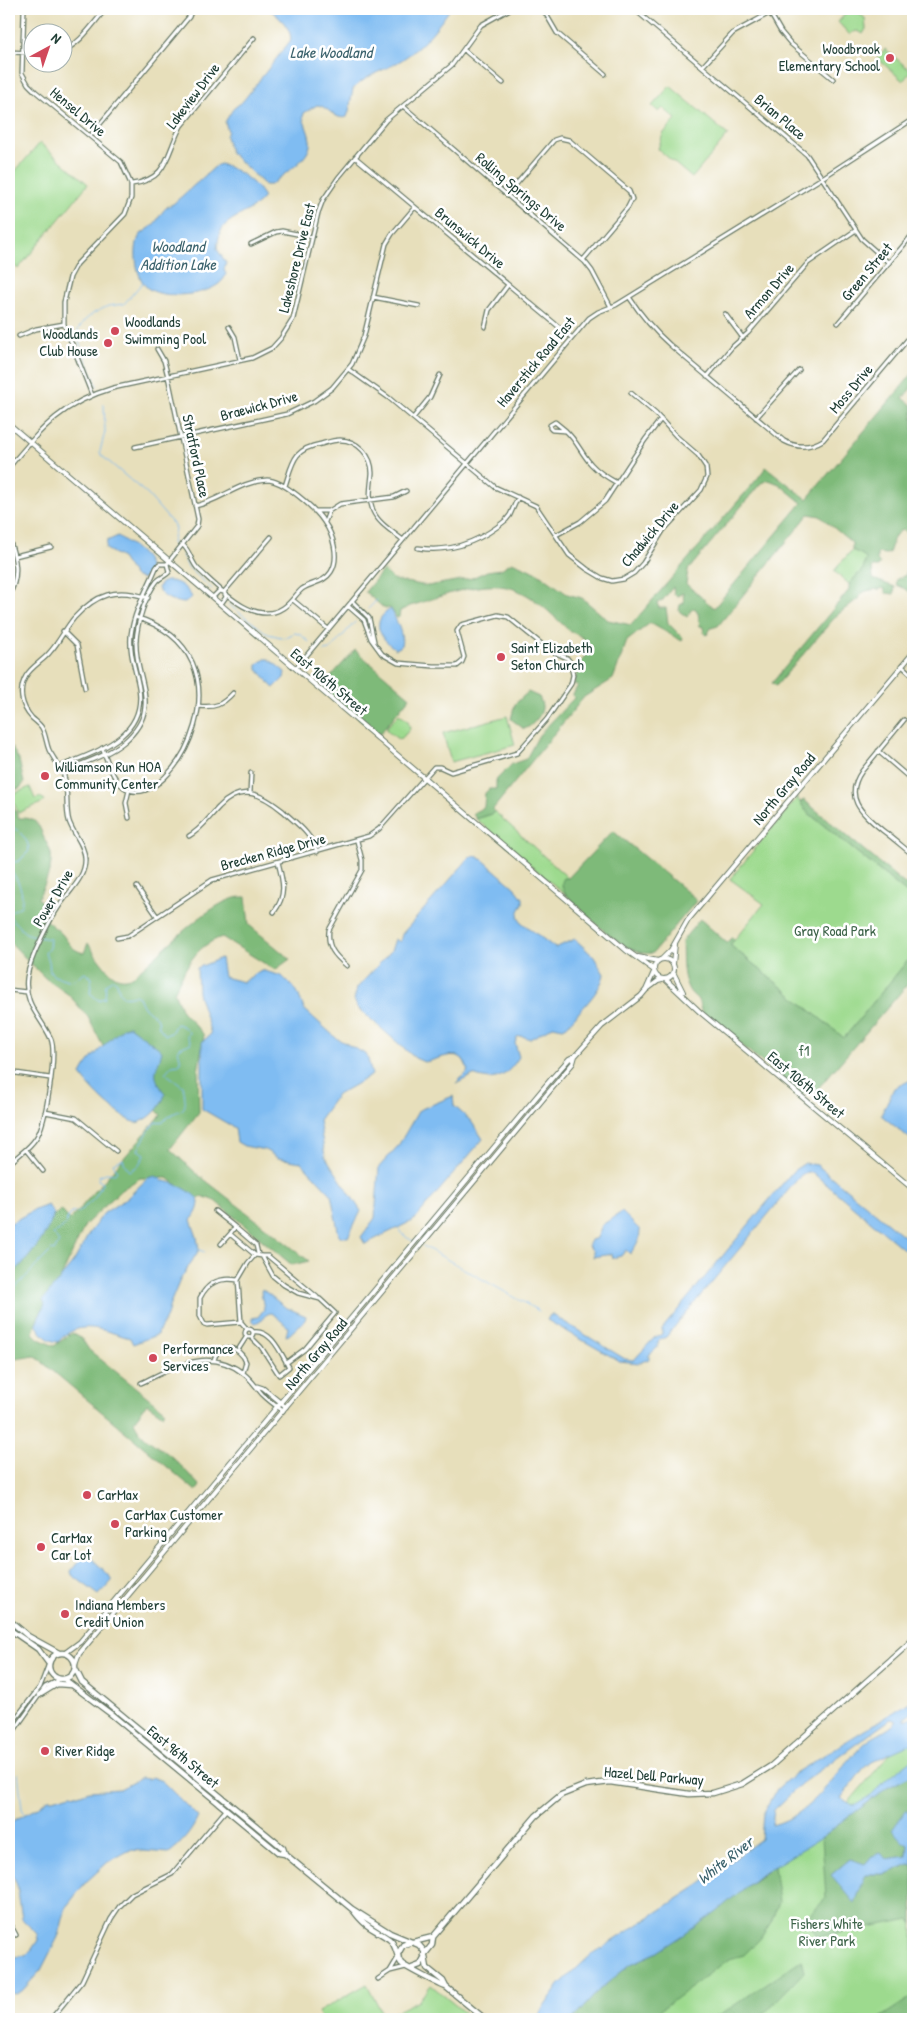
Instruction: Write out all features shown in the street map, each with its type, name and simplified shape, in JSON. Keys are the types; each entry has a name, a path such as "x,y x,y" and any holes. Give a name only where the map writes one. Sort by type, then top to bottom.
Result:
{"main road":[{"path":"9,1620 28,1636 72,1657 75,1667 71,1675 62,1679 52,1675 38,1649 9,1629"},
{"name":"Hazel Dell Parkway","path":"424,1956 432,1945 433,1937 536,1816 561,1795 586,1785 610,1782 688,1794 714,1793 742,1784 771,1766 913,1640"},
{"path":"48,1665 52,1656 62,1653"},
{"name":"East 96th Street","path":"75,1667 82,1682 283,1848 285,1854"},
{"name":"East 96th Street","path":"62,1679 111,1714 279,1853 285,1854 352,1909 387,1931 412,1942"},
{"path":"39,1695 56,1684 72,1686"},
{"name":"East 96th Street","path":"352,1909 365,1925 391,1940 398,1955"},
{"path":"433,1937 403,1945 398,1955 401,1963 439,1985 446,1987 485,2019"},
{"path":"412,1942 420,1946 428,1969 443,1981 446,1987"},
{"path":"407,1967 419,1966 424,1956"}],"street":[{"name":"Hensel Drive","path":"23,22 24,9"},
{"path":"72,46 106,9"},
{"path":"90,136 189,17 192,9"},
{"name":"Lakeshore Drive East","path":"9,467 30,442 57,415 92,395 240,360 262,354 272,348 290,327 296,310 312,237 323,200 338,178 386,120 452,65 481,25 510,9"},
{"path":"543,9 558,33 604,74"},
{"name":"Brian Place","path":"634,9 807,156 856,230 868,245 889,263"},
{"path":"703,66 728,38 740,29 778,9"},
{"path":"770,13 781,32 791,44 833,79"},
{"name":"Lakeview Drive","path":"132,184 149,180 161,171 181,126 254,38"},
{"path":"464,50 503,83"},
{"path":"9,52 22,52"},
{"name":"Hensel Drive","path":"22,72 28,84 121,162 132,184"},
{"name":"Rolling Springs Drive","path":"402,106 583,260 592,271 611,307"},
{"name":"Haverstick Road East","path":"296,668 571,337 589,318 629,297 822,178 913,119"},
{"path":"507,195 557,138 569,140 592,159 629,191 632,200 583,260"},
{"name":"Brunswick Drive","path":"355,157 571,337"},
{"path":"92,395 64,324 64,302 70,277 85,256 125,214 131,198 132,184"},
{"name":"Braewick Drive","path":"134,448 287,414 300,409 332,388 348,369 364,336 386,244 415,207"},
{"name":"Armon Drive","path":"707,376 731,348 744,338 808,263 856,230"},
{"path":"251,244 282,231 312,237"},
{"name":"Green Street","path":"838,324 913,234"},
{"path":"485,327 489,310 508,285"},
{"path":"373,297 419,306"},
{"path":"629,297 655,331 756,418 799,370"},
{"path":"725,314 744,338"},
{"path":"19,336 36,329 64,324"},
{"path":"229,327 235,337 240,360"},
{"name":"Moss Drive","path":"756,418 784,441 798,447 811,446 823,440 913,334"},
{"name":"Stratford Place","path":"157,349 164,361 198,519 197,526 168,562"},
{"name":"Chadwick Drive","path":"348,369 413,418 495,487 536,506 569,555 602,578 619,580 634,573 663,531 701,490 707,477 706,467 702,459 631,393"},
{"path":"413,418 430,396 440,375"},
{"path":"555,535 580,522 605,501 661,419"},
{"path":"566,431 552,430 550,425 555,422 566,431 578,444 590,463 602,474 617,483"},
{"name":"East 106th Street","path":"9,424 168,562 654,971"},
{"path":"285,486 299,452 311,446 342,440 356,444 368,456 372,471 370,500 376,516 403,540"},
{"path":"183,545 189,551 196,567 224,592 242,606 260,612 282,609 306,587 327,578 334,567 335,550 325,522 285,486 275,482 257,482 195,506"},
{"path":"314,511 329,511 340,504 394,497 406,491"},
{"path":"418,548 435,550 460,547 470,542 506,520 518,497"},
{"path":"325,522 329,511"},
{"path":"224,592 270,537"},
{"path":"9,539 15,556 15,576 13,588 9,595"},
{"path":"15,556 51,547"},
{"path":"59,767 116,741 135,720 139,689 131,644 135,617 142,596 156,568 159,564 168,562 169,572 157,582 148,598 141,619 136,646 145,691 143,713 138,724 128,738 104,753 62,772"},
{"path":"213,598 219,591 224,592"},
{"path":"220,604 226,597 224,592"},
{"name":"Power Drive","path":"9,1164 26,1150 40,1132 54,1059 52,1040 30,1006 27,992 28,972 60,904 80,877 85,864 83,849 68,820 66,785 62,772 49,749 42,728 26,710 21,689 26,676 49,654 63,631 84,608 99,598 120,593 148,598"},
{"path":"293,600 328,629"},
{"path":"352,601 369,618 374,641"},
{"path":"348,606 364,620 371,639 382,654 395,662 433,666 457,666 464,657 457,636 458,628 461,625 498,615 504,615 512,619 549,650 570,662 573,676 571,684 547,719 517,753 452,772 437,767 424,777"},
{"path":"102,748 118,782 129,790 141,792 150,789 174,767 187,748 192,735 198,706 197,675 186,650 178,640 164,629 135,617"},
{"path":"63,631 77,645 85,688"},
{"name":"North Gray Road","path":"660,960 676,942 688,920 913,653"},
{"path":"902,666 913,676"},
{"path":"198,706 210,707 221,705 233,693"},
{"path":"904,720 856,779 854,791 856,801 867,817 913,855"},
{"path":"878,751 913,781"},
{"path":"250,793 251,773"},
{"name":"Brecken Ridge Drive","path":"117,938 128,936 212,880 357,841 376,832 424,777"},
{"path":"129,790 126,804 129,818"},
{"path":"189,836 199,830 226,800 240,794 250,793 269,800 303,828 313,841 317,852"},
{"path":"347,966 331,949 328,936 329,930 362,870 362,860 357,841"},
{"path":"274,912 280,904 284,892 278,862"},
{"path":"137,887 157,916"},
{"name":"North Gray Road","path":"673,964 676,942"},
{"name":"East 106th Street","path":"636,956 660,960"},
{"path":"660,960 668,960 673,964 674,972 671,976 664,979 656,976 654,971 660,960"},
{"name":"North Gray Road","path":"646,990 654,971"},
{"name":"East 106th Street","path":"674,972 674,979 685,996"},
{"name":"East 106th Street","path":"664,979 685,996 702,1014 913,1189"},
{"name":"North Gray Road","path":"62,1653 80,1642 569,1059 575,1056 602,1026 632,1004 646,990 664,979"},
{"path":"9,990 27,992"},
{"name":"North Gray Road","path":"75,1667 79,1654 88,1642 558,1082 573,1063 575,1056"},
{"path":"9,1072 50,1078"},
{"path":"45,1112 76,1118 116,1151"},
{"path":"26,1150 43,1171"},
{"path":"215,1211 256,1245 258,1255"},
{"path":"221,1244 235,1227"},
{"path":"230,1234 258,1255 273,1276 284,1285 298,1293 320,1299"},
{"path":"247,1329 245,1332 261,1347 279,1375 289,1367 286,1363 269,1337 260,1331 253,1332 251,1329 247,1329 241,1322 238,1280 248,1263 258,1255 268,1256 335,1313 305,1349 286,1363"},
{"path":"238,1280 213,1282 200,1295 200,1316 204,1324 208,1325 241,1322"},
{"path":"238,1350 253,1332"},
{"path":"214,1360 217,1353 224,1349 238,1350 242,1353 246,1362 243,1373"},
{"path":"141,1383 197,1360 214,1360 227,1364 243,1373 257,1386 264,1396 284,1409"},
{"path":"257,1386 264,1388 280,1402 284,1409"},
{"path":"9,1727 40,1687 48,1665"},
{"path":"9,1738 45,1687 62,1679"},
{"path":"51,2019 80,1984 119,1906 132,1894 174,1872 226,1810"},
{"path":"9,1922 16,1935"},
{"path":"378,1979 390,1970 398,1955"},
{"path":"390,1970 407,1967"}],"green space":[{"path":"854,10 865,18 866,29 863,34 858,31 850,35 838,22 848,11"},
{"path":"885,49 911,71 903,81 877,58"},
{"path":"670,86 728,135 692,178 658,149 663,134 676,119 663,108 659,112 652,106"},
{"path":"40,143 88,184 18,269 9,261 9,178"},
{"path":"913,373 913,386 903,398 913,406 913,553 910,552 908,540 912,536 902,530 895,537 889,553 877,553 877,560 880,564 878,567 872,567 873,579 895,587 894,594 886,593 884,588 869,590 863,593 836,616 776,686 772,683 849,590 849,584 863,569 866,559 863,555 852,550 852,543 820,516 809,514 718,626 711,628 707,635 704,633 703,627 700,626 698,613 695,608 691,610 687,617 679,611 680,605 684,603 683,593 677,596 674,594 673,587 662,601 657,603 659,608 666,608 668,623 683,638 682,641 650,623 627,641 613,679 584,697 493,809 492,814 476,819 473,813 484,807 485,793 489,789 496,789 496,780 512,764 526,759 539,735 574,698 573,695 578,685 574,684 579,665 590,649 583,638 571,632 533,599 526,594 506,587 479,587 450,593 410,606 400,611 397,618 390,608 385,609 365,592 383,570 394,580 428,586 472,578 487,571 501,569 512,562 538,573 567,594 582,598 608,620 631,625 766,467 807,499","holes":["769,480 779,484 802,503 714,608 686,584 688,570 761,483"]},
{"path":"852,550 863,555 866,559 863,569 849,584 834,571"},
{"path":"913,562 913,595 896,583 897,579 906,575 907,563"},
{"path":"355,650 410,697 379,735 323,688 324,684"},
{"path":"528,692 539,697 542,709 536,720 524,729 511,719 515,704"},
{"path":"399,714 408,721 410,729 402,738 398,739 387,731 387,727"},
{"path":"507,716 515,745 451,762 443,733"},
{"path":"9,743 19,760 24,783 20,788 9,792"},
{"path":"30,787 35,799 40,797 45,800 18,813 11,795"},
{"name":"Gray Road Park","path":"797,798 806,811 913,898 913,954 844,1038 730,945 764,904 730,879"},
{"path":"9,799 19,818 35,821 50,852 49,871 38,898 46,909 45,920 62,934 76,950 84,953 88,943 102,964 116,977 133,976 182,932 209,911 222,903 239,897 246,897 249,925 290,959 275,970 222,937 205,946 192,958 174,992 182,1011 204,1035 198,1071 199,1112 170,1149 196,1173 309,1261 292,1265 215,1201 202,1196 197,1200 168,1178 140,1178 121,1190 85,1225 62,1275 38,1318 33,1333 39,1339 54,1346 72,1333 82,1339 89,1350 165,1411 163,1415 147,1404 134,1421 140,1433 173,1458 200,1486 196,1491 35,1356 9,1360 9,1252 61,1210 70,1220 161,1115 109,1058 88,1017 69,995 45,978 9,941"},
{"path":"804,800 913,891 913,898 806,811 800,802"},
{"path":"494,811 568,878 562,887 567,896 476,819 492,814"},
{"path":"613,831 697,900 653,953 642,953 619,942 567,896 562,887 564,878 568,878"},
{"name":"f1","path":"700,919 727,943 732,938 735,939 730,945 844,1038 913,954 913,978 814,1093 800,1094 701,1011 699,1001 690,992 683,971 682,941"},
{"name":"Fishers White River Park","path":"913,1727 913,2015 903,2019 577,2019 591,2001 829,1825"},
{"path":"913,1775 913,1817 906,1811 907,1856 886,1859 872,1856 865,1865 850,1859 831,1875 886,1874 909,1864 913,1865 913,1923 910,1919 818,1937 806,1919 826,1898 822,1837 887,1788"},
{"path":"774,1866 779,1902 771,1922 760,1939 744,1955 729,1959 648,2019 573,2019 600,1989 631,1964 656,1953"},
{"path":"801,1960 804,1972 759,2019 699,2019 720,2015"},
{"path":"367,1984 384,2017 419,2000 431,1985 472,2019 322,2019 318,2012"},
{"path":"913,1996 913,2019 878,2019"}],"water":[{"name":"Lake Woodland","path":"269,9 450,9 432,33 410,54 367,78 353,89 347,117 339,117 317,105 304,113 303,117 310,140 310,147 307,153 296,165 271,185 265,185 230,152 225,122 233,109 243,101 291,40 287,27"},
{"name":"Woodland Addition Lake","path":"221,164 234,169 246,177 264,197 255,206 228,222 221,231 217,249 226,263 224,270 226,274 222,281 214,287 191,294 167,294 149,289 138,272 136,248 140,235 155,223 166,208 217,165"},
{"path":"118,536 136,549 147,561 148,573 142,579 134,576 122,558 106,549 107,541"},
{"path":"166,581 181,585 192,597 185,603 173,601 165,597 158,588 161,583"},
{"path":"391,609 402,638 400,647 396,649 385,640 379,630 380,619"},
{"path":"265,659 269,659 285,672 284,678 274,688 257,670 257,665"},
{"path":"476,856 482,859 516,889 523,898 518,915 521,922 555,948 575,939 594,957 604,974 599,988 567,1026 563,1028 553,1026 530,1039 522,1036 517,1037 515,1043 519,1057 505,1073 488,1079 473,1075 456,1084 467,1073 463,1059 453,1055 424,1062 415,1058 357,1007 354,1000 357,988 391,951 395,939 400,942 402,934 470,857"},
{"path":"221,958 224,977 243,982 261,970 282,976 297,991 304,1009 336,1038 367,1055 372,1075 337,1095 319,1120 325,1156 361,1211 348,1237 339,1236 331,1194 301,1162 278,1158 265,1150 244,1146 237,1142 235,1128 202,1109 202,1042 211,1034 198,993 197,968"},
{"path":"129,1026 162,1052 156,1070 156,1078 165,1094 158,1108 150,1116 136,1123 121,1115 106,1102 81,1075 88,1063 100,1050 124,1027"},
{"path":"913,1079 913,1141 881,1115 894,1088"},
{"path":"453,1096 454,1106 471,1121 483,1139 414,1220 365,1244 361,1237 375,1218 379,1167 398,1146 419,1110"},
{"path":"805,1163 817,1165 913,1244 913,1257 813,1173 808,1172 801,1175 666,1337 659,1340 657,1348 649,1355 649,1359 639,1363 619,1361 547,1320 550,1315 553,1315 625,1359 634,1360 654,1338 662,1334 662,1329 793,1171"},
{"path":"155,1176 162,1181 183,1188 194,1195 199,1202 191,1220 199,1250 180,1280 159,1334 133,1344 130,1338 92,1328 75,1330 66,1334 58,1342 48,1338 36,1324 45,1304 43,1300 74,1261 90,1232 104,1213 127,1198 148,1178"},
{"path":"48,1205 54,1214 51,1223 29,1256 9,1277 9,1224 32,1211"},
{"path":"622,1212 640,1230 634,1248 630,1254 626,1250 621,1256 613,1258 612,1254 593,1257 593,1251 588,1246 591,1240 597,1238 602,1225"},
{"path":"262,1289 285,1307 306,1316 305,1320 289,1335 286,1336 288,1327 272,1313 267,1314 255,1323 252,1320 252,1318 258,1317 264,1309"},
{"path":"83,1556 89,1556 112,1578 112,1581 99,1595 72,1575 71,1571"},
{"path":"913,1700 913,1711 904,1718 905,1720 913,1717 913,1743 871,1762 863,1769 841,1798 854,1806 869,1797 888,1778 913,1759 913,1775 887,1788 822,1837 760,1875 717,1911 685,1934 656,1953 631,1964 600,1989 573,2019 536,2019 559,1985 591,1955 699,1885 761,1839 763,1814 777,1789 795,1773","holes":["891,1719 897,1721 863,1745 822,1791 800,1812 787,1820 772,1825 774,1810 802,1783"]},
{"path":"152,1777 162,1781 198,1817 193,1828 182,1842 169,1853 130,1850 108,1862 86,1882 66,1907 59,1935 41,1970 22,1991 16,1994 9,1993 9,1958 25,1955 30,1952 38,1940 37,1934 22,1919 17,1885 9,1864 9,1823 37,1808 48,1799 71,1794 78,1795 89,1791 120,1789 141,1778 148,1779"},
{"path":"906,1810 913,1817 913,1865 909,1864 886,1874 866,1874 855,1903 831,1875 850,1859 865,1864 872,1856 881,1853 886,1859 907,1856 908,1845 892,1830"}],"waterway":[{"path":"97,386 79,342 78,330 84,321 94,313 108,306 124,304 143,282"},
{"path":"104,404 105,432 100,451 101,455 148,495 173,524 175,529 172,543 175,547"},
{"path":"182,555 188,567 212,589"},
{"path":"368,609 377,600"},
{"path":"228,604 268,634 285,638 294,633 300,634 309,642"},
{"path":"324,651 330,650 355,622"},
{"path":"9,824 19,832 29,846 29,851 19,861 11,863 9,866"},
{"path":"9,868 20,886 22,896 21,906 10,912 9,916 26,933 50,939 49,948 45,953 49,961 50,971 54,976 72,981 85,973 92,978 90,993 98,1000 105,998 106,984 113,979 117,982 122,995 135,995 139,997 143,1006 158,1019 159,1027 165,1035 171,1033 176,1024 178,1024 188,1031 187,1036 191,1043 178,1049 181,1062 172,1065 165,1073 183,1086 184,1108 164,1121 156,1122 151,1127 138,1150 145,1154 138,1166 130,1171 123,1159 113,1163 117,1171 115,1174 106,1173 99,1176 98,1180 103,1183 94,1199 79,1212 72,1213 67,1218 64,1227 53,1234 59,1242 54,1251 52,1250 9,1294"},
{"path":"400,1228 405,1236 419,1244"},
{"path":"423,1246 539,1311"},
{"path":"199,1250 205,1252"},
{"path":"18,1773 22,1809 25,1814"}],"place":[{"name":"Woodbrook Elementary School","path":"890,58"},
{"name":"Woodlands Swimming Pool","path":"115,331"},
{"name":"Woodlands Club House","path":"108,343"},
{"name":"Saint Elizabeth Seton Church","path":"501,657"},
{"name":"Williamson Run HOA Community Center","path":"45,776"},
{"name":"Performance Services","path":"153,1358"},
{"name":"CarMax","path":"87,1495"},
{"name":"CarMax Customer Parking","path":"115,1524"},
{"name":"CarMax Car Lot","path":"41,1547"},
{"name":"Indiana Members Credit Union","path":"65,1614"},
{"name":"River Ridge","path":"45,1751"}],"water label":[{"name":"White River","path":"725,1860"}]}
